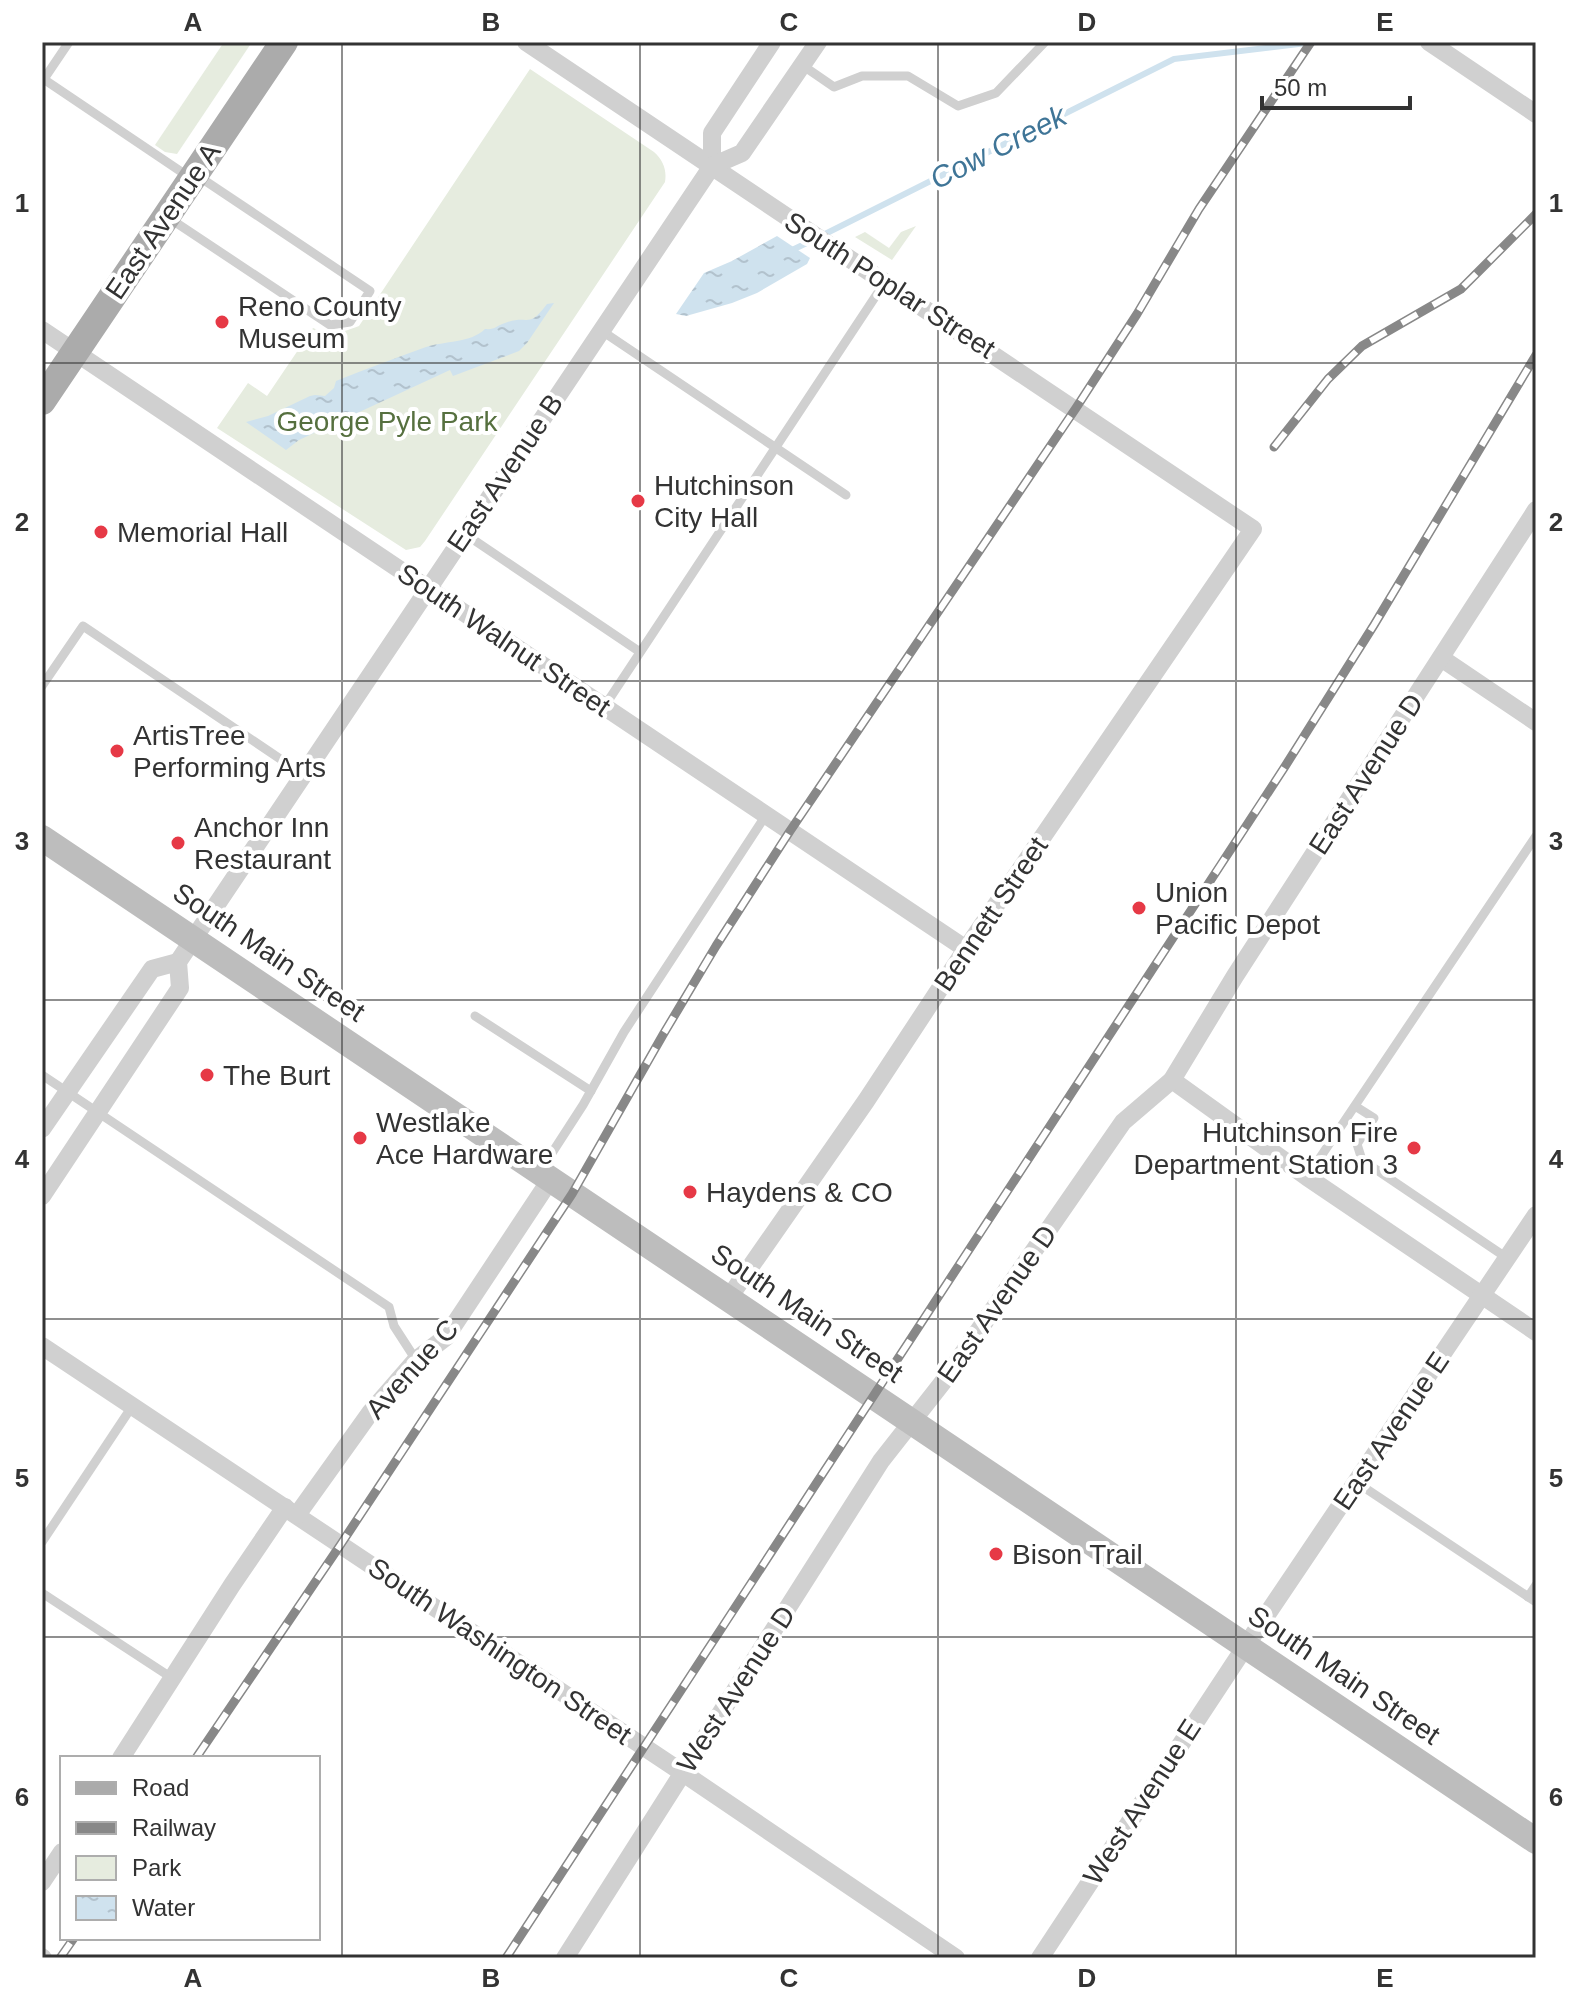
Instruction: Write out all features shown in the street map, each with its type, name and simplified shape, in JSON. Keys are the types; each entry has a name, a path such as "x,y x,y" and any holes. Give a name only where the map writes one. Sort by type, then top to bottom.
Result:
{"main road":[{"name":"East Avenue A","path":"42,401 284,42"}],"street":[{"name":"East Avenue B","path":"712,166 712,133 772,42"},
{"name":"East Avenue B","path":"178,962 712,166 742,153 818,42"},
{"path":"1429,42 1536,114"},
{"name":"South Poplar Street","path":"533,44 1253,529"},
{"name":"South Walnut Street","path":"42,330 966,949"},
{"name":"East Avenue D","path":"912,1422 1123,1122 1172,1080 1235,976 1536,510"},
{"name":"Bennett Street","path":"728,1299 866,1101 1253,529"},
{"path":"1441,658 1536,722"},
{"name":"South Main Street","path":"42,838 1536,1841"},
{"path":"42,1129 152,969 178,962 180,988 42,1196"},
{"path":"1172,1080 1307,1177 1536,1332"},
{"name":"Avenue C","path":"122,1756 172,1678 291,1511 416,1360 446,1337 544,1176"},
{"name":"East Avenue E","path":"1245,1647 1536,1215"},
{"name":"South Washington Street","path":"42,1346 956,1958"},
{"name":"West Avenue D","path":"565,1958 881,1461 912,1422"},
{"name":"West Avenue E","path":"1040,1958 1245,1647"},
{"path":"42,1882 60,1855"}],"lane":[{"path":"69,42 43,78 370,291 350,322 330,325 166,216"},
{"path":"802,65 834,87 862,76 908,76 958,106 996,93 1045,42"},
{"path":"604,707 885,282"},
{"path":"602,331 846,495"},
{"path":"465,534 640,652"},
{"path":"42,686 83,626 304,775"},
{"path":"544,1176 624,1032 766,815"},
{"path":"1307,1177 1536,836"},
{"path":"475,1016 591,1091"},
{"path":"42,1075 389,1307 394,1326 416,1360"},
{"path":"1355,1106 1374,1118 1357,1144 1362,1160 1507,1258"},
{"path":"42,1542 133,1405"},
{"path":"1356,1482 1532,1600 1536,1585"},
{"path":"42,1593 172,1678"}],"green space":[{"path":"224,42 252,42 177,154 165,152 155,145"},
{"name":"George Pyle Park","path":"530,69 654,152 664,166 665,182 425,541 420,547 406,550 217,428 248,383 267,396 313,328 336,333 359,326"},
{"path":"916,226 892,260 855,237 865,232 889,248 901,232"}],"water":[{"path":"777,236 810,258 807,264 757,293 732,303 686,316 676,314 704,273"},
{"path":"554,303 519,351 453,376 450,370 299,440 286,450 246,422 268,416 310,396 325,396 334,388 336,381 426,347 465,339 513,321 531,319 547,304"}],"waterway":[{"name":"Cow Creek","path":"823,235 1174,59 1315,42"},
{"name":"Cow Creek","path":"790,251 813,240"}],"railway":[{"path":"197,1756 572,1194 716,946 790,831 1076,408 1137,314 1199,209 1311,42"},
{"path":"1274,447 1328,379 1362,346 1461,289 1536,214"},
{"path":"506,1958 1284,768 1536,355"},
{"path":"60,1958 73,1940"}],"place":[{"name":"Reno County Museum","path":"222,322"},
{"name":"Hutchinson City Hall","path":"638,501"},
{"name":"Memorial Hall","path":"101,532"},
{"name":"ArtisTree Performing Arts","path":"117,751"},
{"name":"Anchor Inn Restaurant","path":"178,843"},
{"name":"Union Pacific Depot","path":"1139,908"},
{"name":"The Burt","path":"207,1075"},
{"name":"Westlake Ace Hardware","path":"360,1138"},
{"name":"Hutchinson Fire Department Station 3","path":"1414,1148"},
{"name":"Haydens & CO","path":"690,1192"},
{"name":"Bison Trail","path":"996,1554"}]}
